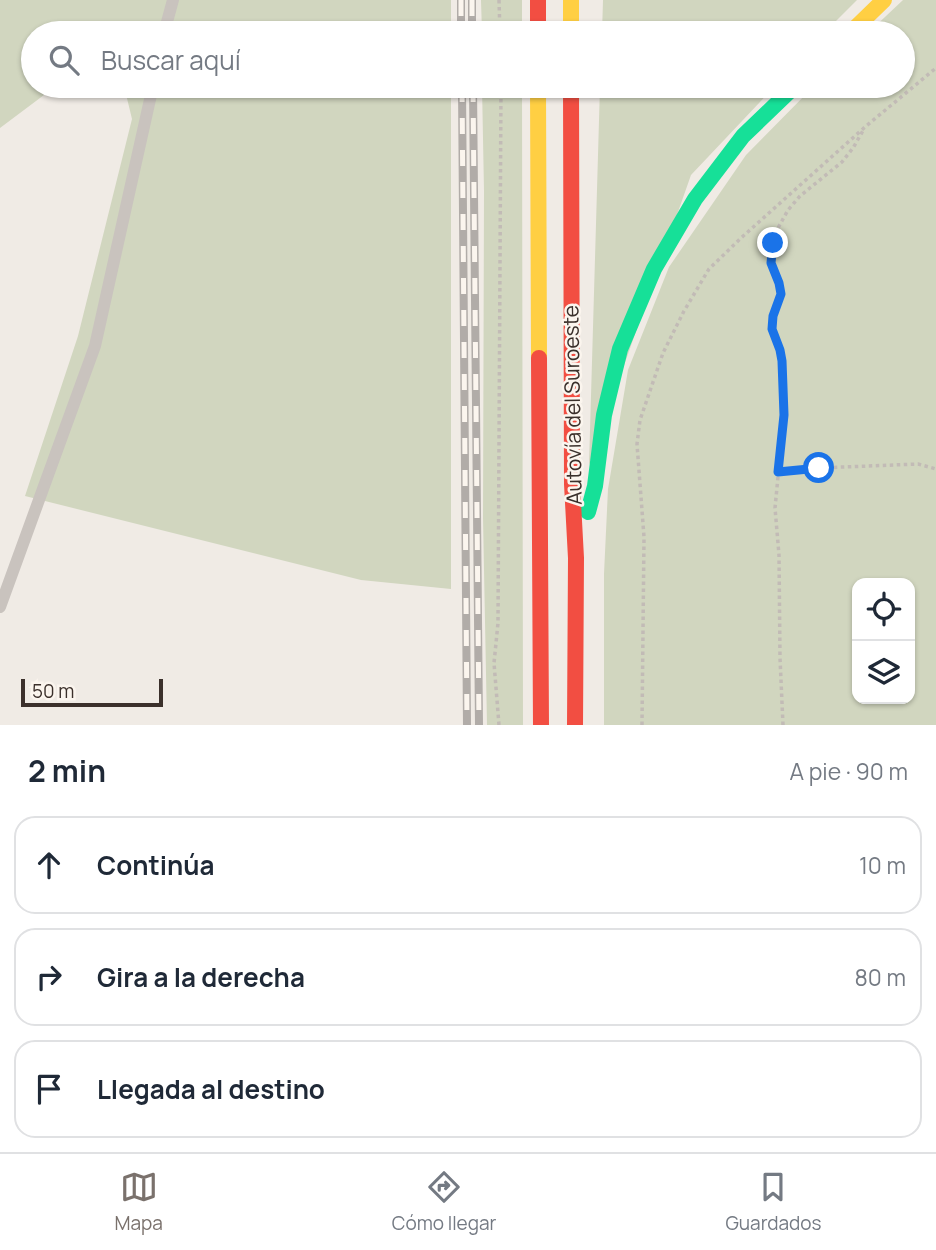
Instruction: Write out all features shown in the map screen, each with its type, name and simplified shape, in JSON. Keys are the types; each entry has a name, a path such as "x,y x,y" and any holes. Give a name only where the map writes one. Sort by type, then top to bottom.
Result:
{"highway":[{"path":"538,0 538,21"},
{"path":"571,0 571,21"},
{"path":"583,0 583,21"},
{"path":"862,21 884,0"},
{"name":"Autovía del Suroeste","path":"538,98 541,725"},
{"name":"Autovía del Suroeste","path":"572,98 575,725"},
{"path":"576,558 595,486 604,415 620,349 654,269 695,199 743,136 783,98"}],"lane":[{"path":"167,21 173,0"},
{"path":"0,607 95,346 150,98"}],"path":[{"path":"499,0 500,21"},
{"path":"915,85 936,68"},
{"path":"499,725 494,663 498,623 500,98"},
{"path":"642,725 644,537 637,444 640,420 663,353 709,269 899,98"},
{"path":"783,725 779,555 775,508 784,415 782,361 772,329 773,316 781,294 771,263 773,243 788,210 800,196 842,162 864,127"},
{"path":"778,472 918,464 936,469"}],"green space":[{"path":"0,0 451,0 451,21 21,21 21,98 40,98 0,128"},
{"path":"481,0 522,0 522,21 482,21"},
{"path":"603,0 857,0 836,21 602,21"},
{"path":"903,0 936,0 936,725 604,725 604,574 608,489 628,370 669,267 746,155 802,98 915,98 915,21 881,21"},
{"path":"127,98 451,98 451,589 361,580 25,496 78,336 132,119"},
{"path":"482,98 522,98 523,725 487,725 483,518"},
{"path":"600,98 764,98 691,175 589,465"}],"railway":[{"path":"461,0 461,21"},
{"path":"472,0 472,21"},
{"path":"462,98 467,725"},
{"path":"473,98 479,725"}],"traffic: fast":[{"path":"588,512 595,486 604,415 620,349 654,269 695,199 743,136 783,98"}],"traffic: slow":[{"path":"571,0 571,21"},
{"path":"862,21 884,0"},
{"path":"538,98 539,358"}],"traffic: jam":[{"path":"538,0 538,21"},
{"path":"571,98 575,725"},
{"path":"539,358 541,725"}],"route":[{"path":"773,243 771,263 781,294 773,316 772,329 782,361 784,415 778,472 819,468"}]}
